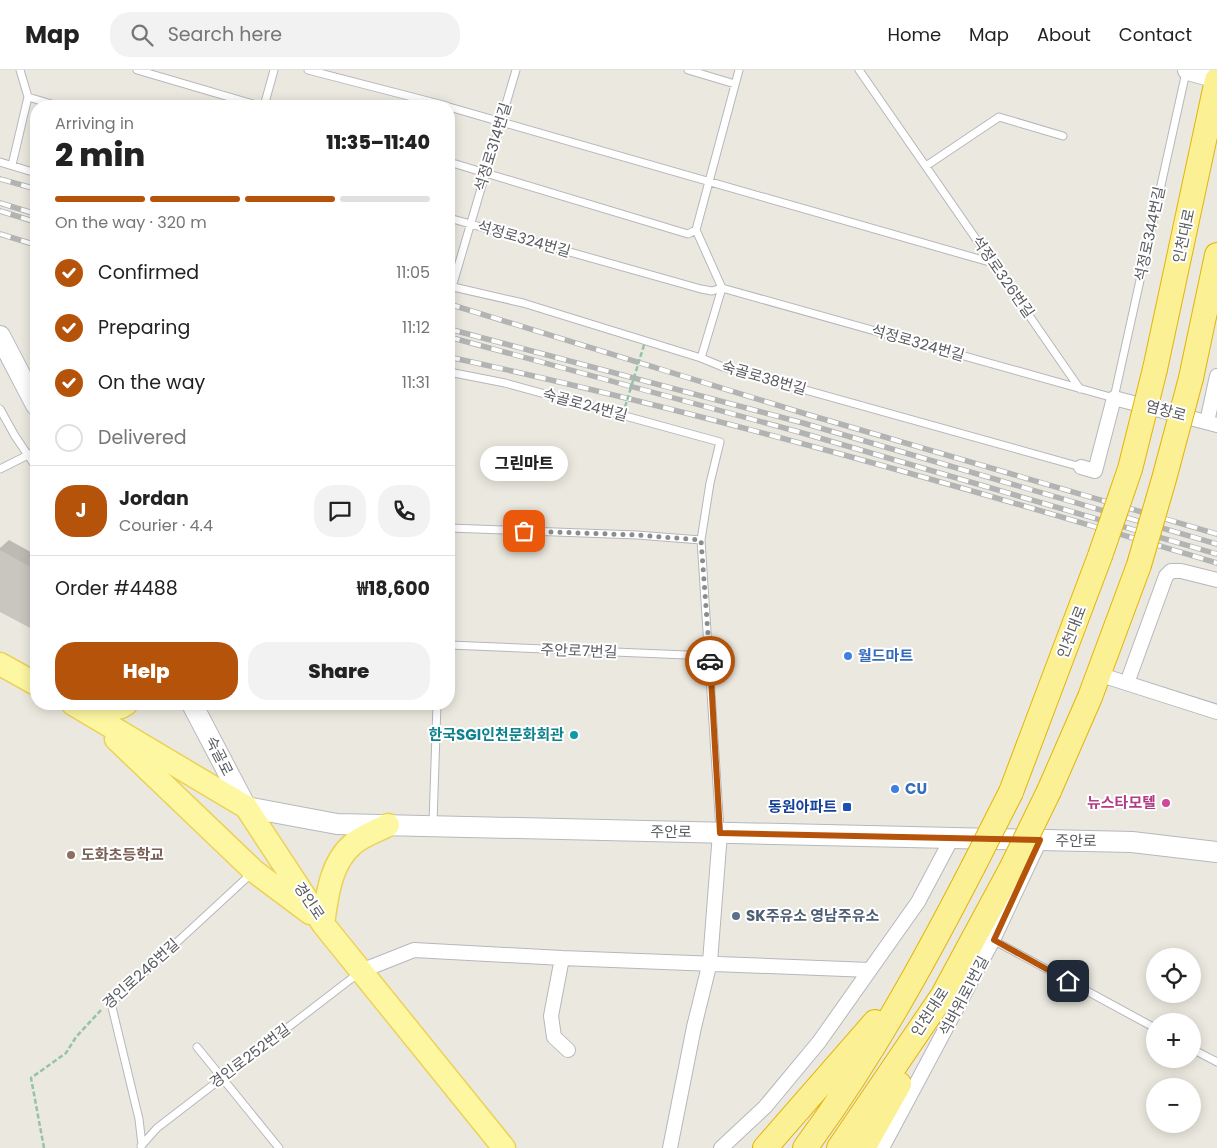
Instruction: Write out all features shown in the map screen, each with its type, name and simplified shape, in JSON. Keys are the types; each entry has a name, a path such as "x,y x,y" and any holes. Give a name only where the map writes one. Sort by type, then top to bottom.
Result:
{"highway":[{"name":"인천대로","path":"805,1148 826,1120 915,978 1011,792 1100,556 1130,469 1155,369 1215,87"},
{"path":"1098,674 1139,564 1164,479 1191,378 1217,255"},
{"name":"인천대로","path":"839,1148 943,995 1011,869 1049,791 1098,674"},
{"path":"765,1148 850,1049 915,978"},
{"path":"864,1148 898,1086 943,995"}],"main road":[{"path":"1187,70 1215,87"},
{"path":"0,336 30,394"},
{"path":"0,664 30,681"},
{"path":"83,710 254,871 323,924"},
{"name":"경인로","path":"84,710 246,807 323,924 504,1148"},
{"name":"숙골로","path":"195,710 246,807"},
{"name":"주안로","path":"246,807 337,824 1132,842 1217,852"},
{"path":"323,924 328,886 341,860 352,844 388,825"}],"street":[{"path":"1212,424 1217,376"},
{"name":"염창로","path":"1114,398 1212,424"},
{"path":"1081,467 1095,471 1114,398"},
{"path":"1127,683 1166,576 1171,571 1181,571 1217,580"},
{"path":"1098,674 1217,712"},
{"path":"670,1148 694,1027 710,962 720,833"},
{"path":"721,1148 765,1107 819,1042 918,902 952,838"},
{"name":"석바위로1번길","path":"882,1148 994,940 1040,840"},
{"path":"361,971 414,950 562,958 710,962 870,970"},
{"path":"562,958 551,1016 554,1037 568,1050"}],"lane":[{"path":"12,165 28,97 20,70"},
{"path":"137,70 240,100"},
{"path":"266,100 274,70"},
{"path":"308,70 425,100"},
{"name":"석정로314번길","path":"455,271 516,70"},
{"path":"688,70 735,84"},
{"path":"701,358 722,288 696,230 739,70"},
{"name":"석정로326번길","path":"859,70 1080,389"},
{"name":"석정로344번길","path":"1114,398 1187,70"},
{"path":"28,97 38,100"},
{"path":"455,108 993,263"},
{"path":"926,166 999,117 1063,136"},
{"path":"0,162 30,170"},
{"path":"455,164 688,234 696,230"},
{"path":"455,219 470,223"},
{"name":"석정로324번길","path":"470,223 701,289 712,291 722,288 1114,398"},
{"name":"숙골로38번길","path":"455,288 523,303 701,358 723,367 1081,467"},
{"name":"숙골로24번길","path":"455,373 505,383 720,442 710,483 701,540"},
{"path":"0,409 30,458"},
{"path":"0,469 28,455"},
{"path":"455,528 637,535 701,540 720,833"},
{"name":"주안로7번길","path":"455,645 710,656"},
{"path":"433,826 437,710"},
{"name":"경인로246번길","path":"111,1003 254,871"},
{"path":"994,940 1146,1023"},
{"name":"경인로252번길","path":"141,1146 157,1128 361,971"},
{"name":"경인로252번길","path":"111,1003 139,1119 141,1146"},
{"path":"198,1047 279,1148"},
{"path":"1201,1054 1217,1062"}],"path":[{"path":"625,407 644,345"},
{"name":"경인로246번길","path":"44,1148 31,1078 66,1053 76,1037 102,1009 111,1003"}],"building":[{"path":"0,550 30,567 30,628 0,612"}],"railway":[{"path":"0,179 30,187"},
{"path":"0,203 30,212"},
{"path":"0,211 30,220"},
{"path":"0,234 30,243"},
{"path":"455,306 806,414 1217,534"},
{"path":"455,331 803,423 1217,544"},
{"path":"455,339 799,432 1217,554"},
{"path":"455,358 643,402 835,452 1217,563"}],"way so far":[{"path":"524,531 637,535 701,540 710,661"}],"place":[{"name":"그린마트","path":"524,531"},
{"name":"월드마트","path":"848,656"},
{"name":"한국SGI인천문화회관","path":"574,735"},
{"name":"CU","path":"895,789"},
{"name":"뉴스타모텔","path":"1166,803"},
{"name":"동원아파트","path":"847,807"},
{"name":"도화초등학교","path":"71,855"},
{"name":"SK주유소 영남주유소","path":"736,916"}],"route":[{"path":"710,661 720,833 1040,840 994,940 1068,981"}]}
